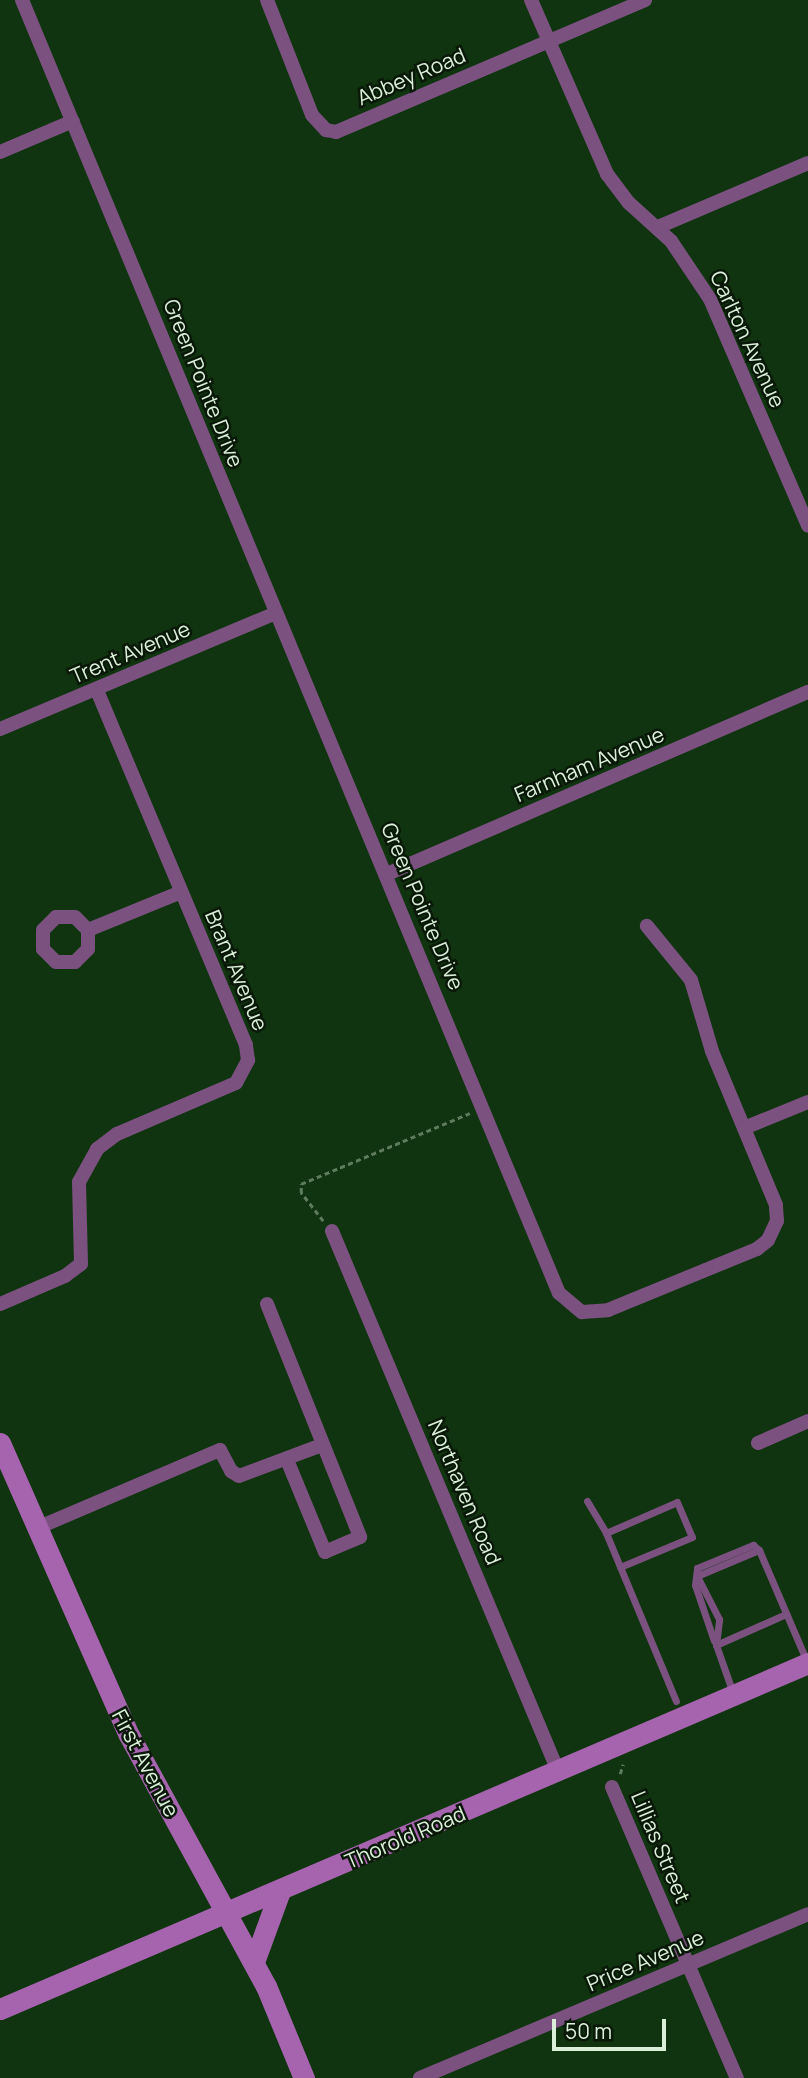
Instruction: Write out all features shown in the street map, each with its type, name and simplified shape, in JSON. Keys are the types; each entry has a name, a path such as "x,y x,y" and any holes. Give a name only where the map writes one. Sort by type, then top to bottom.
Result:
{"street":[{"name":"Green Pointe Drive","path":"22,0 484,1107 561,1298 589,1313 608,1310 746,1253 768,1240 777,1221 776,1205 712,1051 691,980 646,926"},
{"name":"Abbey Road","path":"268,0 312,115 326,130 337,132 645,0"},
{"name":"Carlton Avenue","path":"531,0 607,174 629,203 658,227 710,299 808,526"},
{"path":"0,152 73,121"},
{"path":"658,227 808,163"},
{"name":"Trent Avenue","path":"0,729 276,613"},
{"name":"Brant Avenue","path":"0,1304 65,1276 81,1264 79,1182 97,1149 117,1134 236,1083 245,1073 246,1045 97,690"},
{"name":"Farnham Avenue","path":"387,874 808,692"},
{"path":"88,930 181,891"},
{"path":"744,1128 808,1102"},
{"name":"Northaven Road","path":"332,1231 558,1771"},
{"path":"267,1304 360,1537 325,1552 287,1460"},
{"path":"758,1443 808,1421"},
{"name":"First Avenue","path":"0,1443 130,1735 254,1962 304,2078"},
{"path":"37,1528 220,1450 231,1471 239,1476 322,1445"},
{"name":"Thorold Road","path":"0,2009 808,1663"},
{"name":"Lillias Street","path":"612,1787 737,2078"},
{"path":"254,1962 280,1891"},
{"name":"Price Avenue","path":"420,2078 808,1914"}],"lane":[{"path":"587,1501 606,1533 676,1701"},
{"path":"606,1533 677,1502 692,1537 620,1567"},
{"path":"733,1695 717,1648 719,1619 697,1576 759,1550 808,1663"},
{"path":"717,1648 786,1614"}],"path":[{"path":"332,1231 307,1204 301,1184 484,1107"}]}
